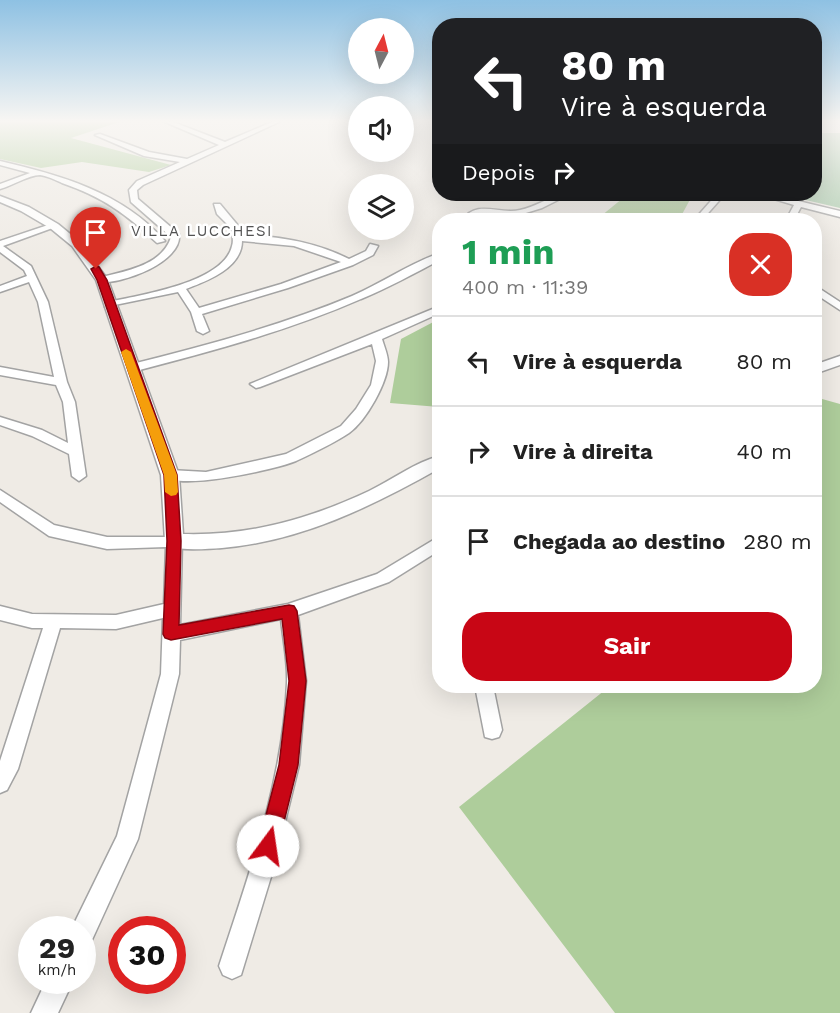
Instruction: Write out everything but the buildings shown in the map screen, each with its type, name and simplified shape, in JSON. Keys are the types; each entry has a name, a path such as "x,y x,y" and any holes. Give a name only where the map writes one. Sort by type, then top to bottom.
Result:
{"street":[{"path":"27,169 93,191 130,213 160,242"},
{"path":"102,280 158,261 175,247 176,236 134,200 133,190 140,183 169,169"},
{"path":"0,187 39,172"},
{"path":"0,199 25,209 54,226 76,244 102,280 170,475 174,541 170,674 127,839 90,916"},
{"path":"474,213 516,213 548,201"},
{"path":"704,213 715,201"},
{"path":"790,201 840,214"},
{"path":"793,213 798,203"},
{"path":"109,305 181,289 208,276 227,261 237,247 236,228 217,206"},
{"path":"0,246 54,226"},
{"path":"236,238 267,238 330,252 350,263"},
{"path":"0,246 28,268 43,303 61,382 69,402 79,476"},
{"path":"196,312 277,290 350,263 370,253 373,246"},
{"path":"132,368 199,350 317,312 386,284 432,260"},
{"path":"0,289 32,278"},
{"path":"181,289 196,312 204,331"},
{"path":"822,294 840,307"},
{"path":"256,384 376,338 432,313"},
{"path":"170,475 206,477 290,458 346,429 361,411 377,385 382,361 376,338"},
{"path":"822,366 840,360"},
{"path":"0,371 61,382"},
{"path":"0,421 38,433 76,452"},
{"path":"0,495 49,530 107,543 174,541 208,544 298,528 376,497 432,466"},
{"path":"171,634 289,611 383,578 432,547"},
{"path":"0,613 32,621 53,623 116,622 172,609"},
{"path":"232,966 263,867 288,765 297,681 289,611"},
{"path":"0,783 8,769 53,623"},
{"path":"485,693 492,730"},
{"path":"44,1013 54,994"}],"green space":[{"path":"131,169 158,169 149,172"},
{"path":"822,169 840,169 840,208 810,201 822,201"},
{"path":"619,201 689,201 683,213 605,213"},
{"path":"432,323 432,406 390,403 401,339"},
{"path":"822,399 840,404 840,1013 615,1013 459,807 601,693 822,693"}],"slow traffic":[{"path":"126,352 170,475 171,492"}],"district":[{"name":"VILLA LUCCHESI","path":"202,231"}],"route":[{"path":"96,269 102,280 170,475 174,541 171,634 289,611 297,681 288,765 268,846"}]}
